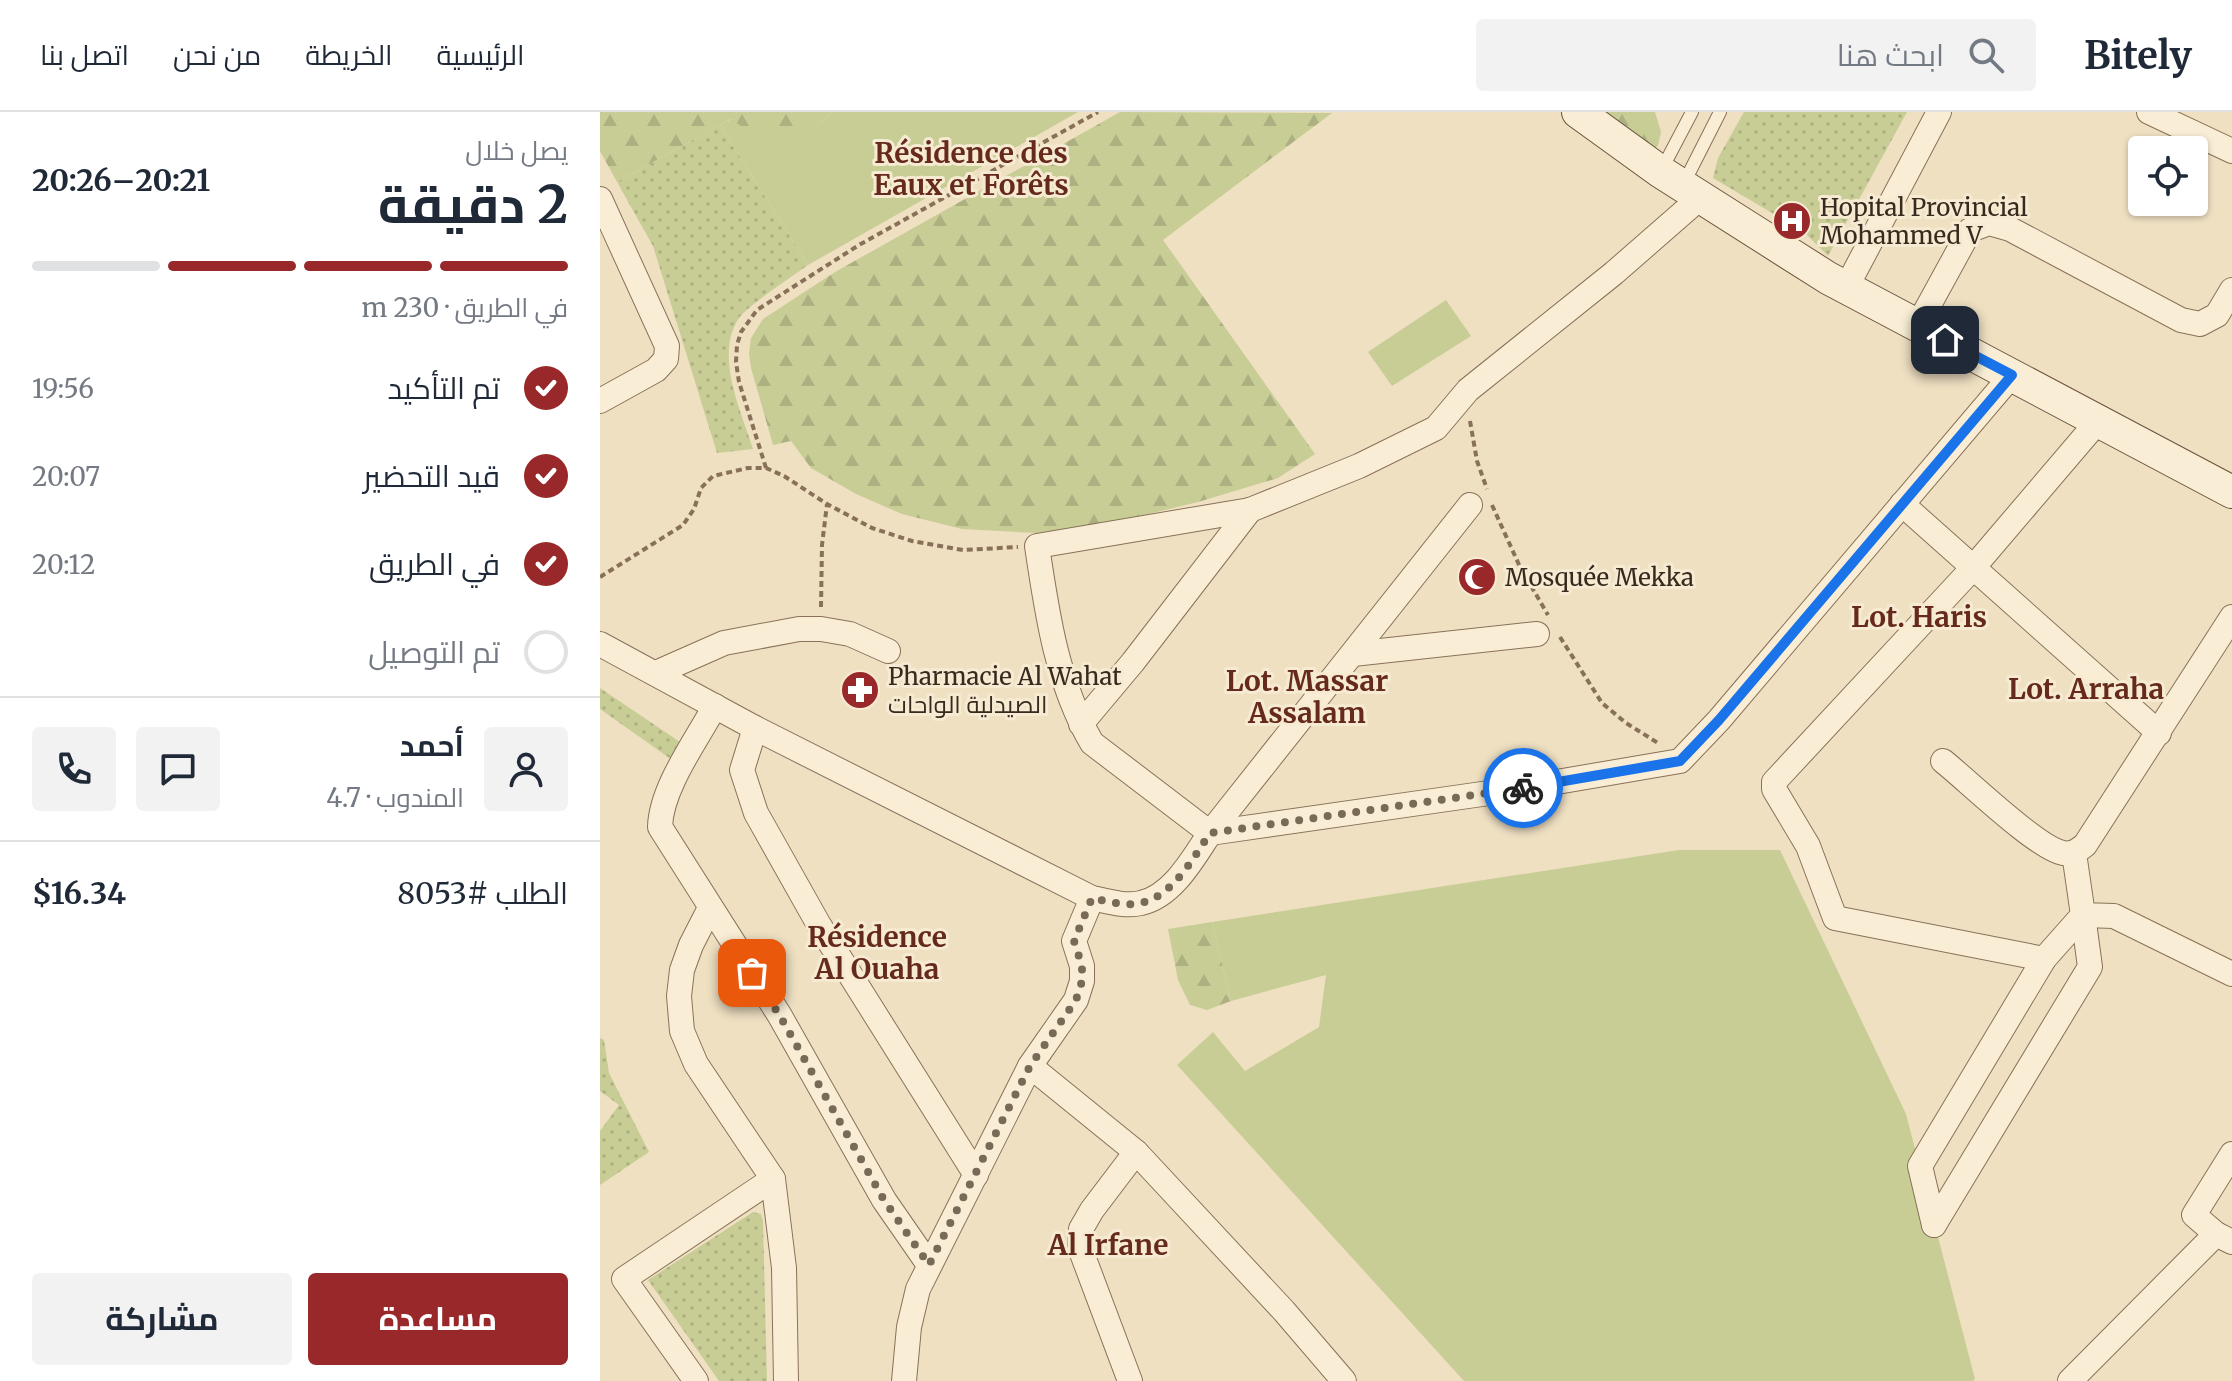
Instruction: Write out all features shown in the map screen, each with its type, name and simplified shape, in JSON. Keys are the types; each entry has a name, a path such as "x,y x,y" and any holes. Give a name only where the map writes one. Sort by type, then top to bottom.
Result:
{"street":[{"path":"1578,112 1681,185 1846,288 2232,492"},
{"path":"1846,288 1939,112"},
{"path":"2149,112 2232,151"},
{"path":"1681,185 1614,273 1468,390 1436,428 1359,466 1250,510 1037,546 1048,626 1081,724 1092,743 1210,833 1510,790 1680,761 1719,720 2012,375"},
{"path":"600,401 656,370 666,359 667,346 601,203"},
{"path":"1918,325 1970,230 1989,223 2010,229 2181,320 2200,324 2217,315 2232,290"},
{"path":"2044,959 1835,918 1808,846 1774,789 1777,777 1972,569 2099,420"},
{"path":"1902,504 2159,733"},
{"path":"600,644 755,728 1092,898 1141,903 1156,896 1190,863 1210,833 1470,505"},
{"path":"1081,724 1250,510"},
{"path":"1943,761 2043,845 2063,853 2074,853 2085,845 2232,617"},
{"path":"1353,654 1547,628"},
{"path":"656,673 724,643 799,629 850,634 888,651"},
{"path":"715,706 669,790 661,810 660,827 780,1016 884,1200 929,1265"},
{"path":"755,728 742,770 756,813 819,925 976,1175"},
{"path":"2074,853 2083,915 2090,967 1934,1225 1920,1166 2044,959 2083,915"},
{"path":"904,1381 909,1327 918,1289 1030,1066 1076,1000 1082,981 1082,966 1074,941 1092,898"},
{"path":"710,908 682,970 679,996 682,1031 696,1064 773,1179 784,1268 786,1381"},
{"path":"2083,915 2114,916 2232,974"},
{"path":"1030,1066 1136,1152 1284,1311 1344,1381"},
{"path":"1130,1381 1080,1248 1081,1229 1092,1210 1136,1152"},
{"path":"2070,1381 2224,1238 2194,1215 2232,1154"},
{"path":"696,1381 624,1279 773,1179"}],"lane":[{"path":"1681,185 1692,112"},
{"path":"1681,185 1720,112"}],"path":[{"path":"766,468 739,382 736,362 741,332 757,310 859,245 1098,112"},
{"path":"1468,390 1470,425 1477,461 1493,508 1547,628 1602,703 1680,761"},
{"path":"600,577 683,525 694,509 701,488 713,476 725,471 766,468 872,528 912,541 963,550 1037,546"},
{"path":"821,629 822,545 827,504"}],"green space":[{"path":"600,112 833,112 818,125 790,132 747,130 731,119 617,182 600,151"},
{"path":"833,112 1078,112 808,265 720,125 732,119 818,125"},
{"path":"1120,112 1332,113 1163,240 1315,454 1278,478 1198,502 1095,527 1036,533 962,529 902,514 856,494 811,468 791,441 773,445 749,354 751,338 763,319 835,272"},
{"path":"1600,112 1655,112 1661,132 1658,146 1652,150"},
{"name":"Hopital Provincial Mohammed V","path":"1744,112 1907,112 1828,256 1804,232 1713,178 1718,158"},
{"path":"720,125 808,265 739,318 732,333 729,366 753,449 717,453 653,246 617,182"},
{"path":"1446,300 1471,336 1392,386 1368,352"},
{"path":"600,688 683,744 675,762 600,709"},
{"path":"1679,850 1780,850 1906,1114 1975,1379 1973,1381 1464,1381 1177,1065 1213,1032 1245,1071 1319,1027 1326,975 1231,1001 1212,922"},
{"path":"1212,922 1231,1001 1207,1010 1190,1005 1178,980 1168,929"},
{"path":"600,1038 604,1040 609,1073 649,1152 600,1185 600,1131 619,1105 600,1091"},
{"path":"753,1212 761,1214 763,1222 767,1381 719,1381 648,1280"}],"way so far":[{"path":"752,973 780,1016 884,1200 929,1265 1030,1066 1076,1000 1082,981 1082,966 1074,941 1092,898 1141,903 1156,896 1190,863 1210,833 1523,788"}],"place":[{"name":"Hopital Provincial Mohammed V","path":"1792,221"},
{"name":"Mosquée Mekka","path":"1477,577"},
{"name":"Pharmacie Al Wahat الصيدلية الواحات","path":"860,690"}],"district":[{"name":"Résidence des Eaux et Forêts","path":"971,169"},
{"name":"Lot. Haris","path":"1919,617"},
{"name":"Lot. Arraha","path":"2086,689"},
{"name":"Lot. Massar Assalam","path":"1307,697"},
{"name":"Résidence Al Ouaha","path":"877,953"},
{"name":"Al Irfane","path":"1108,1245"}],"route":[{"path":"1523,788 1680,761 1719,720 2012,375 1945,340"}]}
